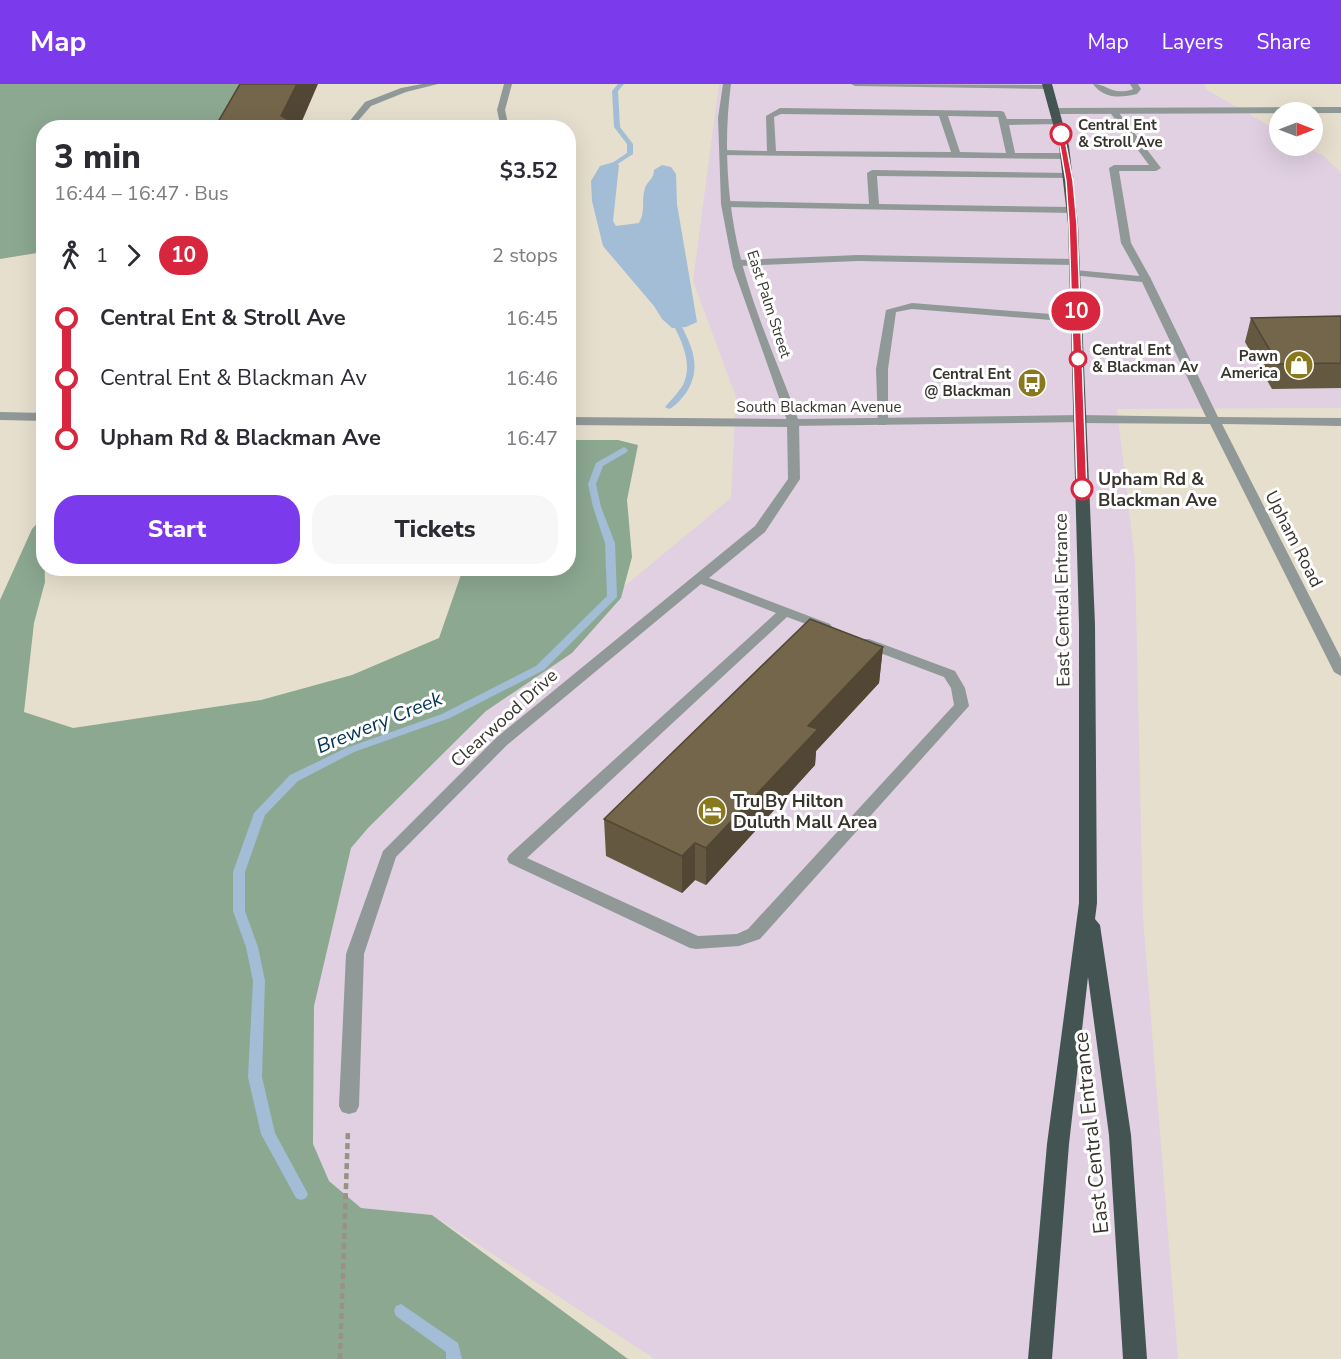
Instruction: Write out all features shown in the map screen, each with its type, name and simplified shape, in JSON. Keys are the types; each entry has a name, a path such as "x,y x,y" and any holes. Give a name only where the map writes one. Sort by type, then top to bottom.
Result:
{"highway":[{"name":"East Central Entrance","path":"1040,1359 1058,1144 1088,903 1087,624 1075,268 1069,177 1048,86"},
{"name":"East Central Entrance","path":"1088,903 1120,1135 1135,1359"}],"street":[{"path":"355,120 368,104 404,90 434,84"},
{"path":"503,120 501,110 508,84"},
{"name":"East Palm Street","path":"727,84 722,118 726,204 738,263 793,423"},
{"path":"855,84 1048,86"},
{"path":"1097,84 1105,93 1118,94 1134,92 1137,89 1134,84"},
{"path":"1004,122 1113,111 1341,110"},
{"path":"772,154 770,116 780,111 1001,114 1011,155"},
{"name":"Upham Road","path":"1113,111 1156,168 1114,168 1126,243 1341,672"},
{"path":"943,113 956,155"},
{"path":"723,153 1065,156"},
{"path":"874,206 872,173 1069,177"},
{"path":"726,204 1072,210"},
{"path":"738,263 858,258 1075,268 1146,279"},
{"path":"882,422 882,369 891,310 912,306 1076,319"},
{"path":"0,416 36,417"},
{"name":"South Blackman Avenue","path":"576,421 793,423 1080,419 1341,422"},
{"name":"Clearwood Drive","path":"349,1106 355,954 389,855 501,741 760,529 794,479 793,423"},
{"path":"699,579 950,674 958,688 962,706 754,934 739,940 696,943 515,859 785,612"}],"path":[{"path":"340,1359 349,1106"}],"shaded area":[{"path":"719,84 1204,84 1207,90 1269,125 1269,156 1323,156 1341,173 1341,408 1117,409 1135,561 1143,918 1178,1359 655,1359 432,1215 214,1194 309,847 731,498 736,397 693,281"}],"green space":[{"path":"0,84 257,84 228,120 36,120 36,253 0,259"},
{"path":"576,440 618,440 638,445 627,500 632,557 621,598 572,653 486,711 368,828 351,848 314,1006 313,1144 329,1181 361,1208 432,1215 628,1359 0,1359 0,600 32,529 36,525 36,576 45,576 45,582 34,623 24,712 73,728 261,700 352,675 439,638 461,576 576,576"}],"water":[{"path":"614,162 619,165 613,221 616,226 639,223 645,188 654,170 662,165 671,167 676,174 677,204 697,322 686,327 672,328 662,319 654,306 603,246 592,201 591,181 600,166"}],"building":[{"path":"240,84 297,84 281,116 289,120 219,120"},
{"path":"1341,316 1341,363 1278,364 1251,318"},
{"name":"Tru By Hilton Duluth Mall Area","path":"810,619 883,647 808,726 818,729 706,848 695,843 682,856 604,819"}],"waterway":[{"name":"Brewery Creek","path":"607,173 614,164 630,154 630,144 617,127 615,91 621,84"},
{"name":"Brewery Creek","path":"669,407 680,395 691,374 689,353 673,317"},
{"name":"Brewery Creek","path":"301,1194 268,1134 255,1077 259,981 252,947 239,911 239,872 260,813 294,778 350,750 446,716 540,668 612,597 610,543 597,507 592,484 599,465 624,450"},
{"name":"Brewery Creek","path":"401,1311 453,1348 454,1359"}],"bus line":[{"name":"10","path":"1061,134 1070,181 1073,224 1082,489"}],"place":[{"name":"Central Ent & Stroll Ave","path":"1061,134"},
{"name":"Central Ent & Blackman Av","path":"1078,359"},
{"name":"Pawn America","path":"1299,365"},
{"name":"Central Ent @ Blackman","path":"1032,383"},
{"name":"Upham Rd & Blackman Ave","path":"1082,489"},
{"name":"Tru By Hilton Duluth Mall Area","path":"712,811"}]}
